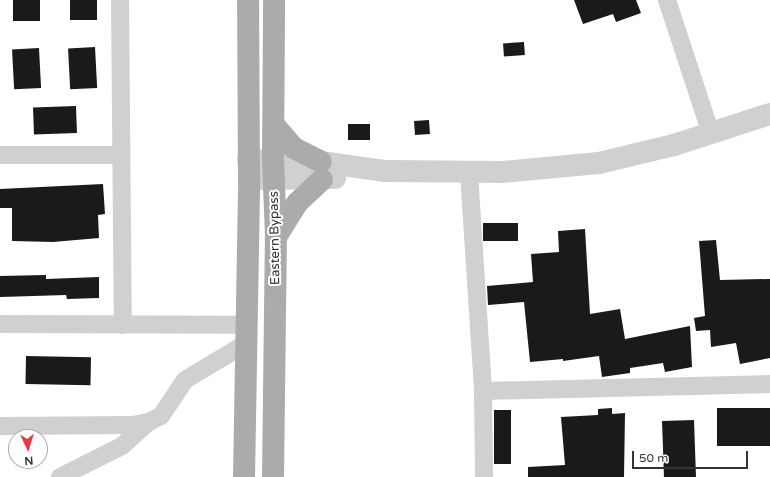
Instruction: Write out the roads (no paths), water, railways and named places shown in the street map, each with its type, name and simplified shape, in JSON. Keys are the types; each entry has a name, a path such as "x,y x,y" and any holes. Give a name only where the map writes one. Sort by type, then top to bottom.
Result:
{"main road":[{"name":"Eastern Bypass","path":"244,477 248,170 248,0"},
{"name":"Eastern Bypass","path":"273,477 276,237 274,169 274,0"},
{"path":"274,125 294,148 321,171 297,203 276,237"}],"street":[{"path":"120,0 123,325"},
{"path":"667,0 711,134"},
{"path":"248,170 274,169 469,173 598,163 711,134 770,114"},
{"path":"0,154 121,155"},
{"path":"469,173 483,391 484,477"},
{"path":"0,324 123,325 245,334"},
{"path":"60,477 122,446 149,422 161,416 185,380 245,334"},
{"path":"483,391 770,384"},
{"path":"0,426 132,425 149,422"}]}
